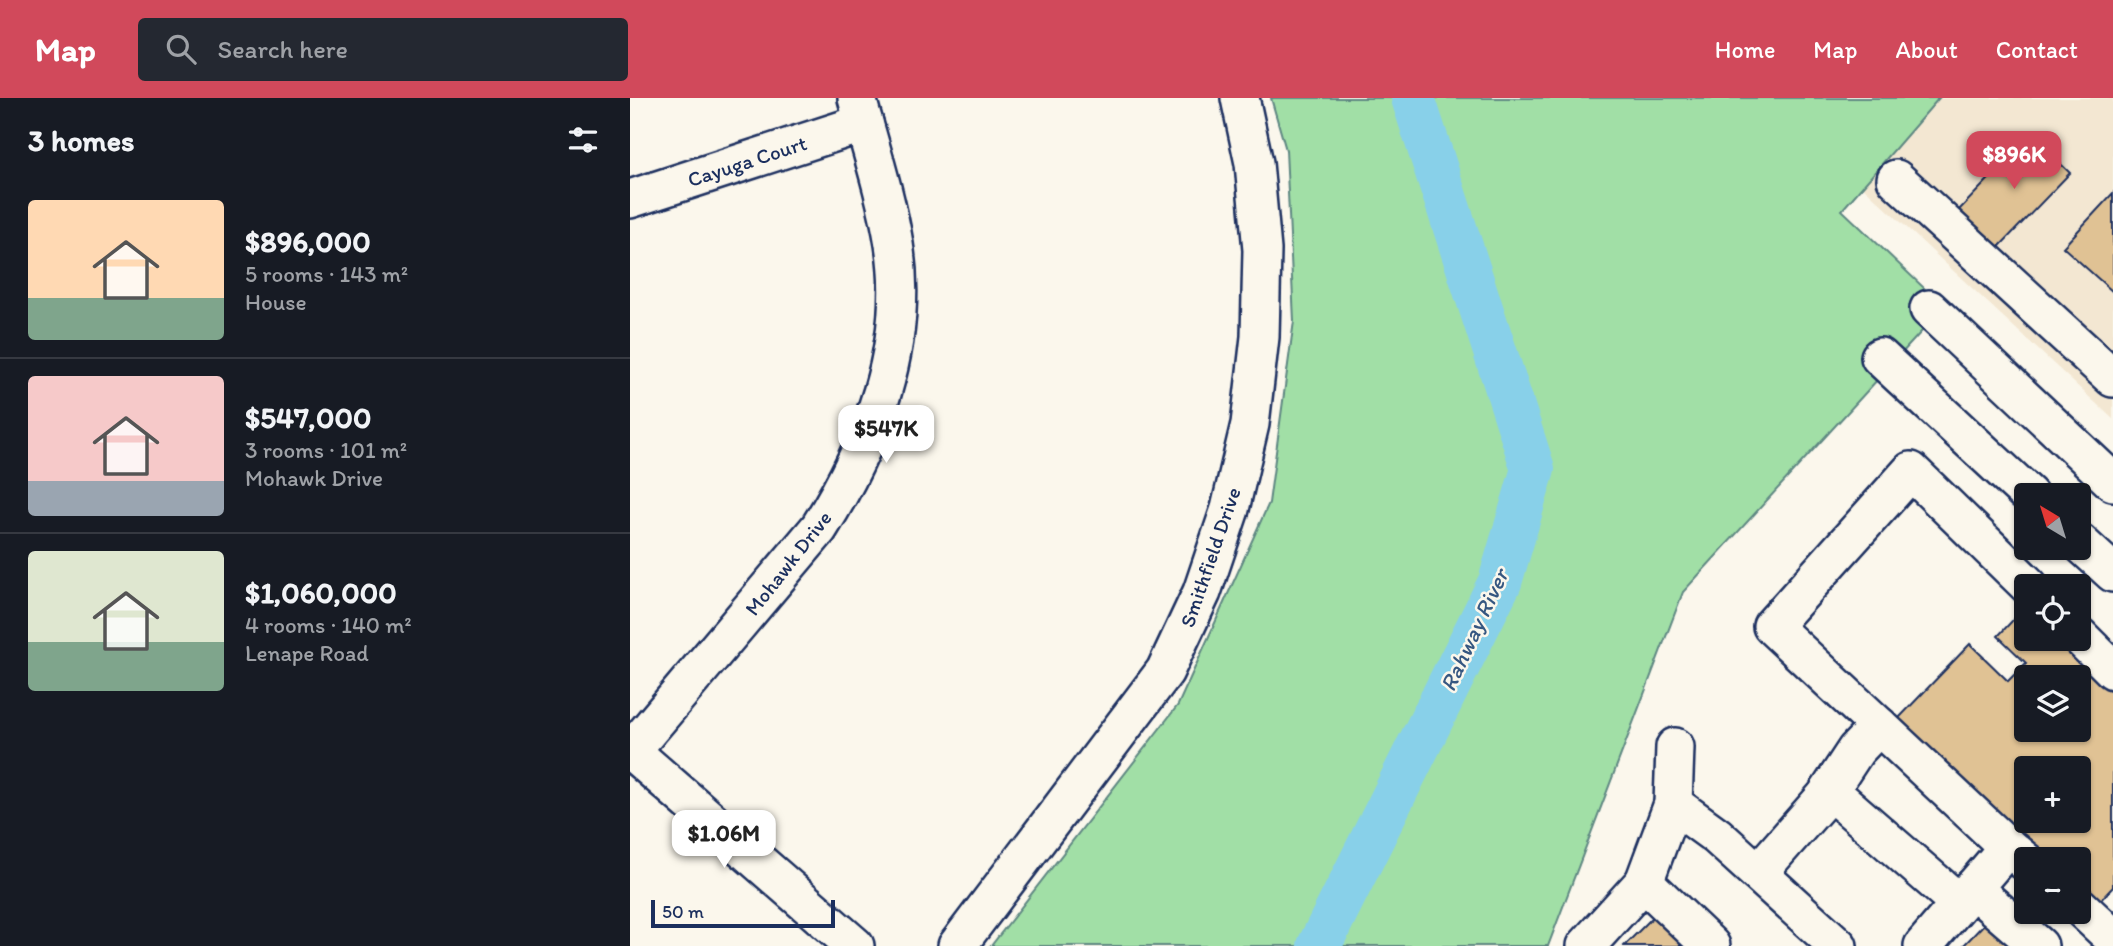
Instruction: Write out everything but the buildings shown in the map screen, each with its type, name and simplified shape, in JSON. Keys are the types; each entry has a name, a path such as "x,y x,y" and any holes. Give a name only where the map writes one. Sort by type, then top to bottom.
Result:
{"street":[{"name":"Smithfield Drive","path":"957,946 1165,671 1202,592 1230,509 1250,424 1260,337 1262,250 1254,163 1240,98"},
{"name":"Cayuga Court","path":"630,198 861,110"},
{"name":"Mohawk Drive","path":"631,750 819,528 840,494 875,418 895,331 897,287 894,244 861,110"},
{"path":"1896,178 2113,378"},
{"path":"1929,309 2113,482"},
{"path":"1880,357 2016,483"},
{"path":"2014,852 1772,626 1910,471 2017,574"},
{"path":"2091,553 2113,573"},
{"path":"2091,648 2113,670"},
{"path":"1758,873 1828,794 1856,750 1879,726"},
{"path":"1586,946 1644,882 1673,804 1675,747"},
{"path":"631,750 855,946"},
{"path":"1828,794 1830,791 1966,896 2039,946"},
{"path":"1673,804 1717,836 1838,946"},
{"path":"1923,946 1966,896 2014,857"},
{"path":"1644,882 1711,946"},
{"path":"2091,917 2112,936"}],"shaded area":[{"path":"1939,98 2113,98 2113,419 1862,186"}],"green space":[{"path":"1271,98 1939,98 1842,210 1944,307 1683,592 1548,946 991,946 1178,705 1269,503 1294,321 1286,150"}],"waterway":[{"name":"Rahway River","path":"1319,946 1500,582 1533,469 1413,98"}]}
